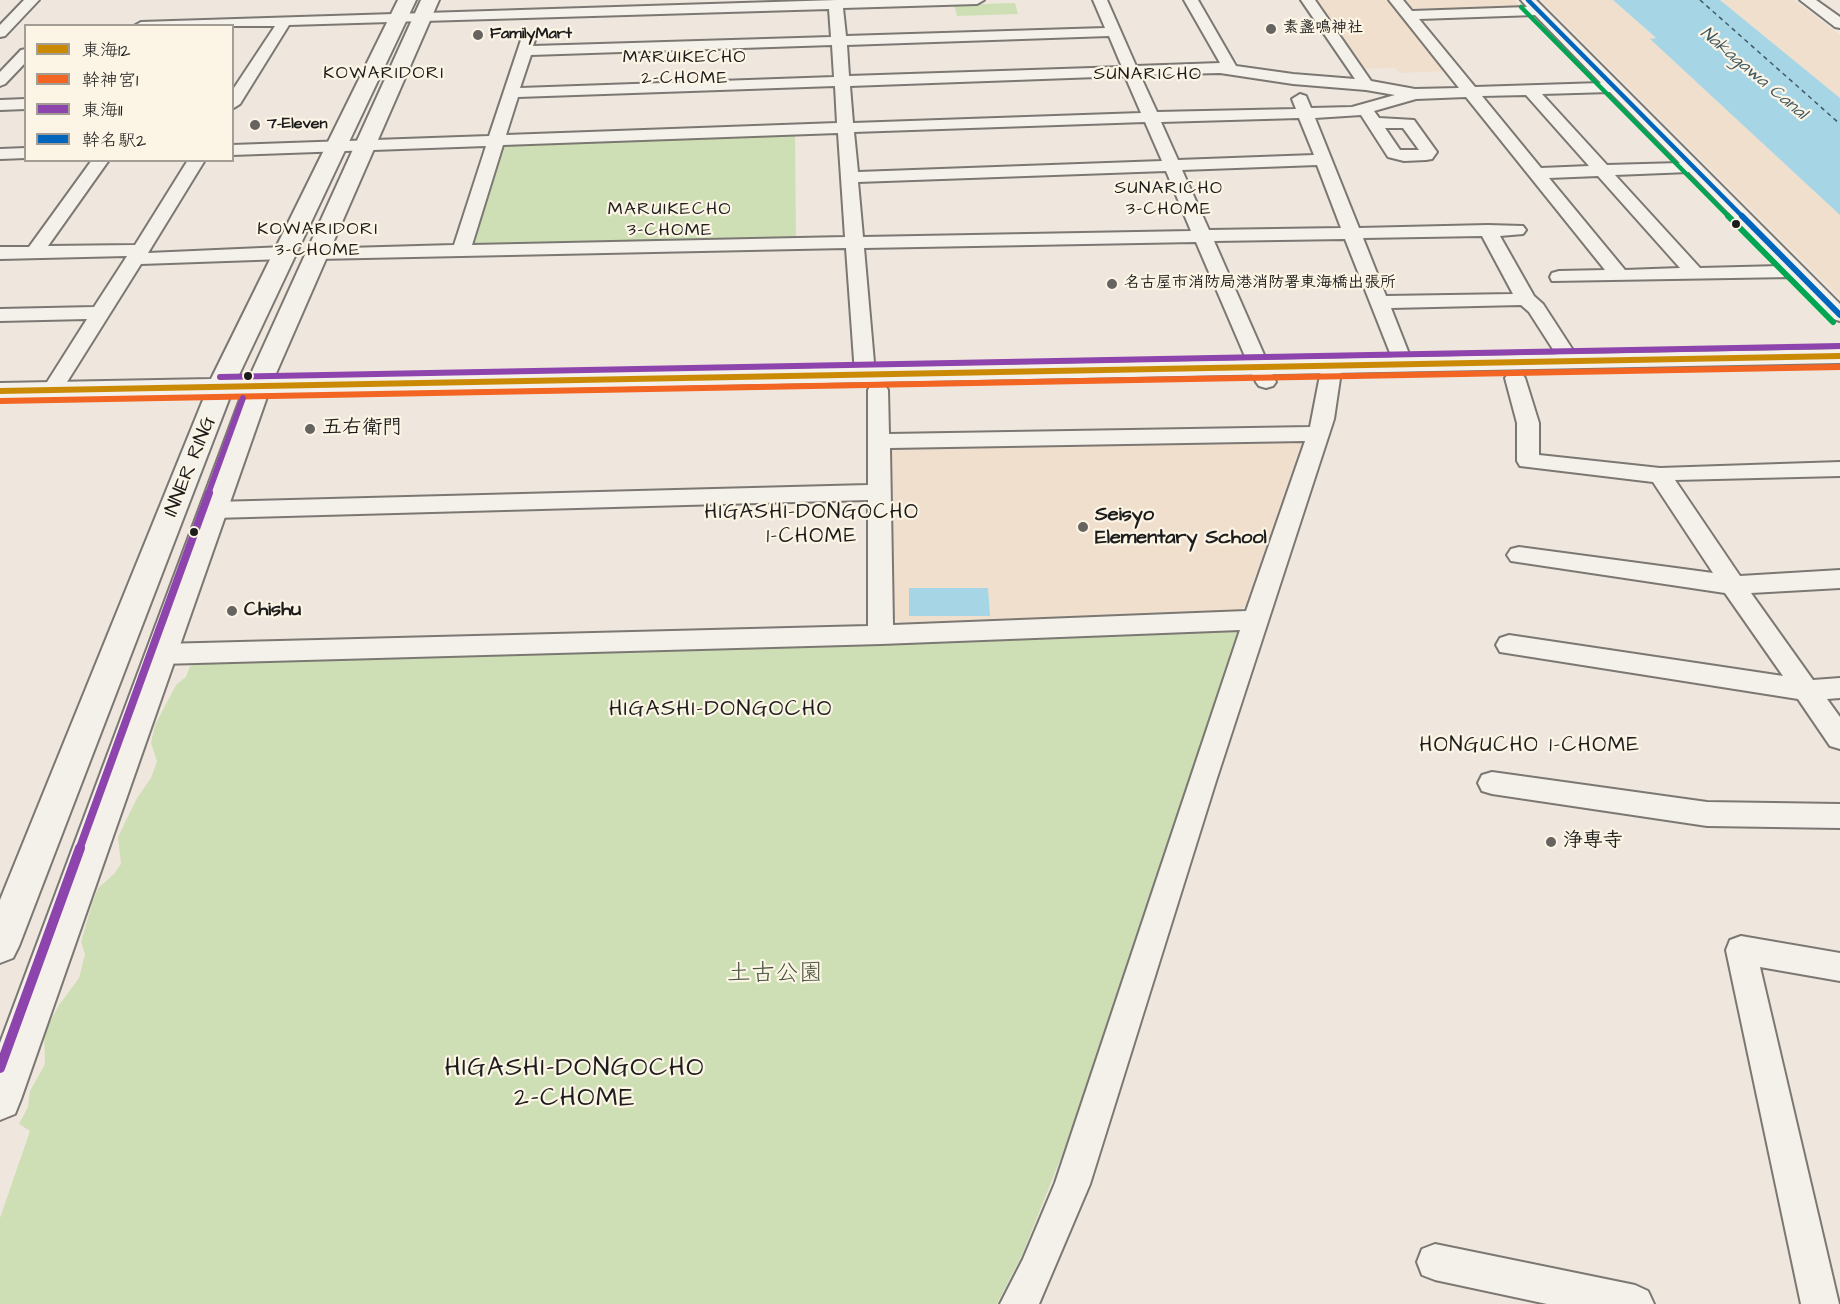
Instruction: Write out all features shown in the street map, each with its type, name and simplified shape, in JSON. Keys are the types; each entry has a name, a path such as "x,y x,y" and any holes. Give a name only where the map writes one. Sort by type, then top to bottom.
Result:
{"main road":[{"name":"INNER RING","path":"0,946 218,395 284,253 403,9"},
{"name":"INNER RING","path":"0,1099 6,1066 161,654 255,394 426,9"},
{"path":"1330,373 1403,364 1840,356"},
{"path":"0,408 255,394 1262,374 1330,373 1515,378 1840,373"},
{"path":"0,391 52,390 218,395"}],"street":[{"path":"1,31 32,0"},
{"path":"209,24 286,16 403,9 537,14 977,0"},
{"path":"1100,0 1262,374"},
{"path":"1191,0 1231,70"},
{"path":"1308,0 1366,85"},
{"path":"1396,0 1619,275"},
{"path":"1807,0 1840,24"},
{"path":"836,4 854,244 880,441 881,635"},
{"path":"1408,15 1534,5 1840,315"},
{"path":"461,251 537,14"},
{"path":"234,101 286,16"},
{"path":"1,31 24,29"},
{"path":"525,51 1114,32"},
{"path":"0,81 24,55"},
{"path":"512,93 1130,70 1231,70 1293,79 1366,85 1415,94 1614,87"},
{"path":"1293,79 1403,364"},
{"path":"1530,90 1694,273"},
{"path":"234,150 1151,117 1353,112 1415,94"},
{"path":"0,105 24,104"},
{"path":"1365,109 1375,123"},
{"path":"0,154 24,153"},
{"path":"849,177 1324,160"},
{"path":"35,252 100,162"},
{"path":"52,390 196,162"},
{"path":"1536,173 1694,167"},
{"path":"1488,230 1526,299 1536,308 1570,361"},
{"path":"317,253 1517,230"},
{"path":"0,253 284,253"},
{"path":"1559,277 1796,271"},
{"path":"1380,302 1526,299"},
{"path":"0,315 101,313"},
{"path":"1019,1304 1036,1272 1072,1184 1254,621 1323,419 1330,373"},
{"path":"1515,378 1528,423 1528,461 1660,476 1676,473 1840,470"},
{"path":"880,441 1317,434"},
{"path":"1660,476 1840,738"},
{"path":"214,510 880,492"},
{"path":"1519,555 1733,585 1840,579"},
{"path":"161,654 881,635 1254,621"},
{"path":"1509,645 1808,690 1840,688"},
{"path":"1492,783 1707,814 1840,816"},
{"path":"1820,1304 1742,950 1840,967"},
{"path":"1435,1262 1635,1304"}],"shaded area":[{"path":"1313,0 1390,0 1448,71 1399,73 1395,68 1361,69"},
{"path":"1400,0 1514,0 1523,9 1412,12"},
{"path":"1541,0 1613,0 1656,39 1651,40 1840,215 1840,298"},
{"path":"1720,0 1794,0 1840,35 1840,98"},
{"name":"Seisyo Elementary School","path":"1297,438 1302,442 1245,606 1237,613 901,623 894,618 892,448 898,445"}],"green space":[{"path":"1015,3 1018,14 957,16 954,5"},
{"path":"795,135 796,241 484,247 473,244 502,147"},
{"name":"土古公園","path":"1237,632 1104,1037 1062,1155 1022,1255 997,1304 0,1304 0,1218 30,1131 19,1124 28,1107 30,1091 45,1064 44,1034 59,1005 79,978 85,954 81,942 92,904 98,888 114,874 121,864 118,837 137,798 151,778 157,761 151,743 155,725 176,685 186,677 190,666 199,662"}],"water":[{"name":"Nakagawa Canal","path":"1613,0 1720,0 1840,98 1840,215 1650,39 1656,38"},
{"path":"909,588 988,588 990,616 909,616"}],"ferry route":[{"path":"1700,0 1840,124"}],"transit line":[{"name":"幹名駅2","path":"1528,0 1840,315"},
{"path":"1521,7 1833,322"},
{"name":"東海11","path":"220,377 1840,346"},
{"name":"東海12","path":"0,391 1840,356"},
{"name":"幹神宮1","path":"0,401 1840,367"},
{"name":"東海11","path":"0,1068 243,398"}],"place":[{"name":"素盞鳴神社","path":"1271,29"},
{"name":"FamilyMart","path":"478,35"},
{"name":"7-Eleven","path":"255,125"},
{"name":"名古屋市消防局港消防署東海橋出張所","path":"1112,284"},
{"name":"五右衛門","path":"310,429"},
{"name":"Seisyo Elementary School","path":"1083,527"},
{"name":"Chishu","path":"232,611"},
{"name":"浄専寺","path":"1551,842"}],"district":[{"name":"MARUIKECHO 2-CHOME","path":"685,68"},
{"name":"KOWARIDORI","path":"384,74"},
{"name":"SUNARICHO","path":"1148,75"},
{"name":"SUNARICHO 3-CHOME","path":"1169,199"},
{"name":"MARUIKECHO 3-CHOME","path":"670,220"},
{"name":"KOWARIDORI 3-CHOME","path":"318,240"},
{"name":"HIGASHI-DONGOCHO 1-CHOME","path":"812,526"},
{"name":"HIGASHI-DONGOCHO","path":"721,710"},
{"name":"HONGUCHO 1-CHOME","path":"1530,747"},
{"name":"HIGASHI-DONGOCHO 2-CHOME","path":"575,1085"}]}
